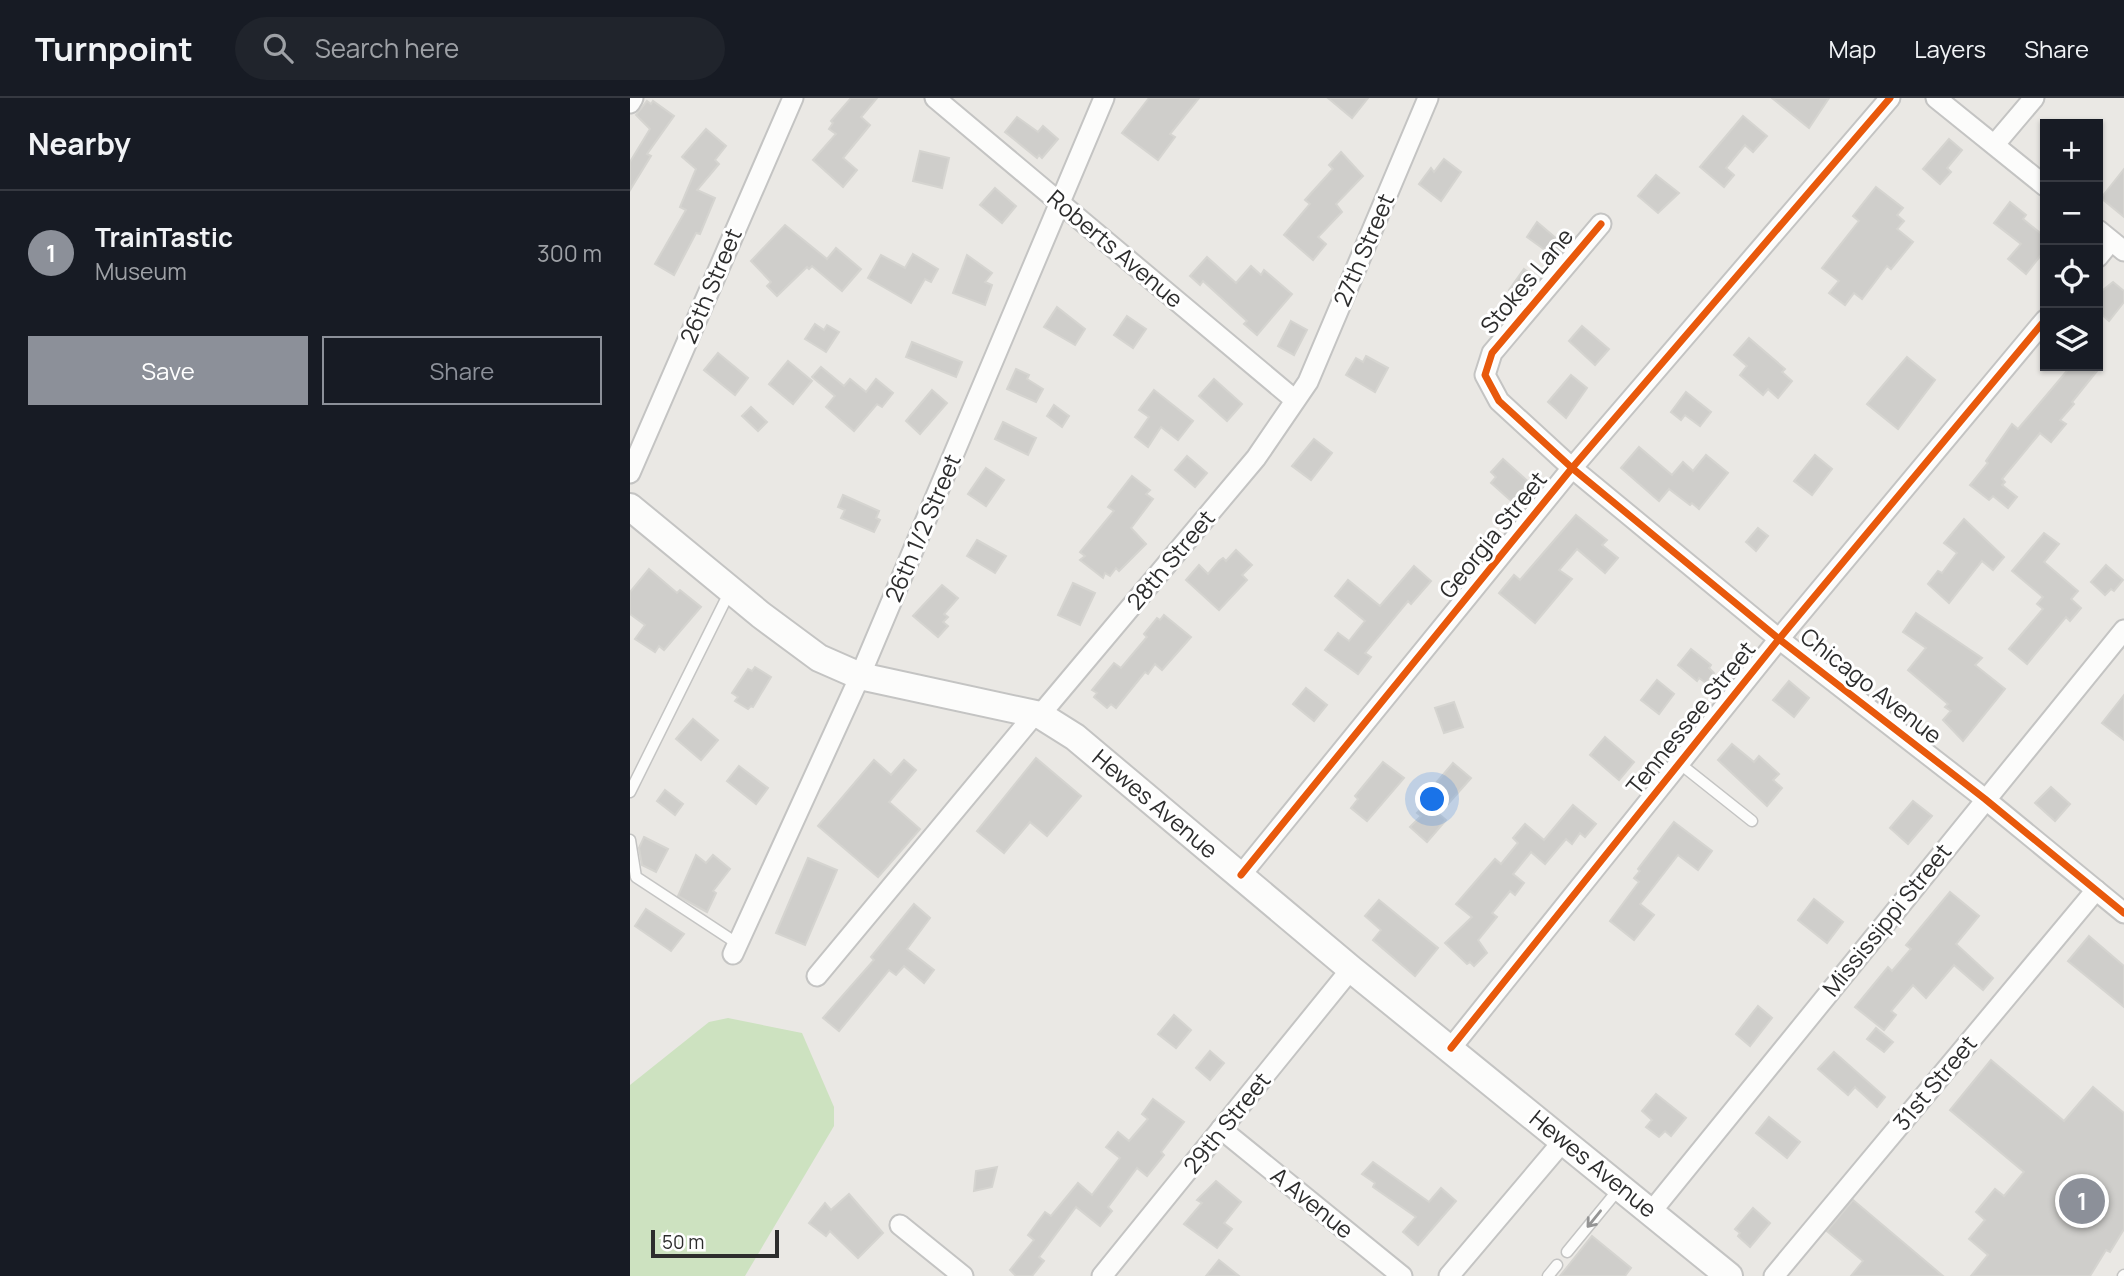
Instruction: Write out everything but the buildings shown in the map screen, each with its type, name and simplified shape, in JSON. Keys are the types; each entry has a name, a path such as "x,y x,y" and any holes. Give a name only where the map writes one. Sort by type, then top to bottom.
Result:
{"main road":[{"name":"Hewes Avenue","path":"630,507 731,591 819,658 860,676 1037,714 1075,737 1351,969 1729,1276"}],"street":[{"path":"630,103 633,98"},
{"name":"26th Street","path":"630,473 793,98"},
{"name":"Roberts Avenue","path":"935,98 1295,400"},
{"name":"26th 1/2 Street","path":"736,949 860,676 1104,98"},
{"name":"27th Street","path":"1295,400 1308,382 1428,98"},
{"name":"Georgia Street","path":"1241,875 1572,468 1889,98"},
{"path":"1936,98 2040,182"},
{"path":"1995,144 2034,98"},
{"name":"Stokes Lane","path":"1532,432 1499,401 1485,375 1492,353 1601,224"},
{"name":"Tennessee Street","path":"1451,1048 1779,639 2040,326"},
{"name":"28th Street","path":"817,976 1256,458 1295,400"},
{"name":"Chicago Avenue","path":"1532,432 1779,639 1985,799 2124,913"},
{"name":"Mississippi Street","path":"1651,1212 2124,630"},
{"name":"31st Street","path":"1774,1276 2096,890"},
{"name":"29th Street","path":"1102,1276 1351,969"},
{"name":"A Avenue","path":"1221,1129 1402,1276"},
{"path":"1449,1276 1564,1140"},
{"path":"900,1225 963,1276"}],"lane":[{"path":"630,792 731,591"},
{"path":"1679,764 1752,821"},
{"path":"630,841 636,877 736,949"},
{"path":"1567,1252 1621,1187"},
{"path":"1548,1276 1556,1265"}],"green space":[{"path":"728,1018 802,1033 834,1107 834,1126 745,1276 630,1276 630,1085 709,1022"}],"cycle path":[{"path":"1241,875 1572,468 1890,98"},
{"path":"1601,224 1492,353 1485,375 1499,401 1572,468 1779,639 1985,799 2124,913"},
{"path":"1451,1048 1779,639 2040,326"}],"place":[{"name":"TrainTastic","path":"2082,1201"}]}
